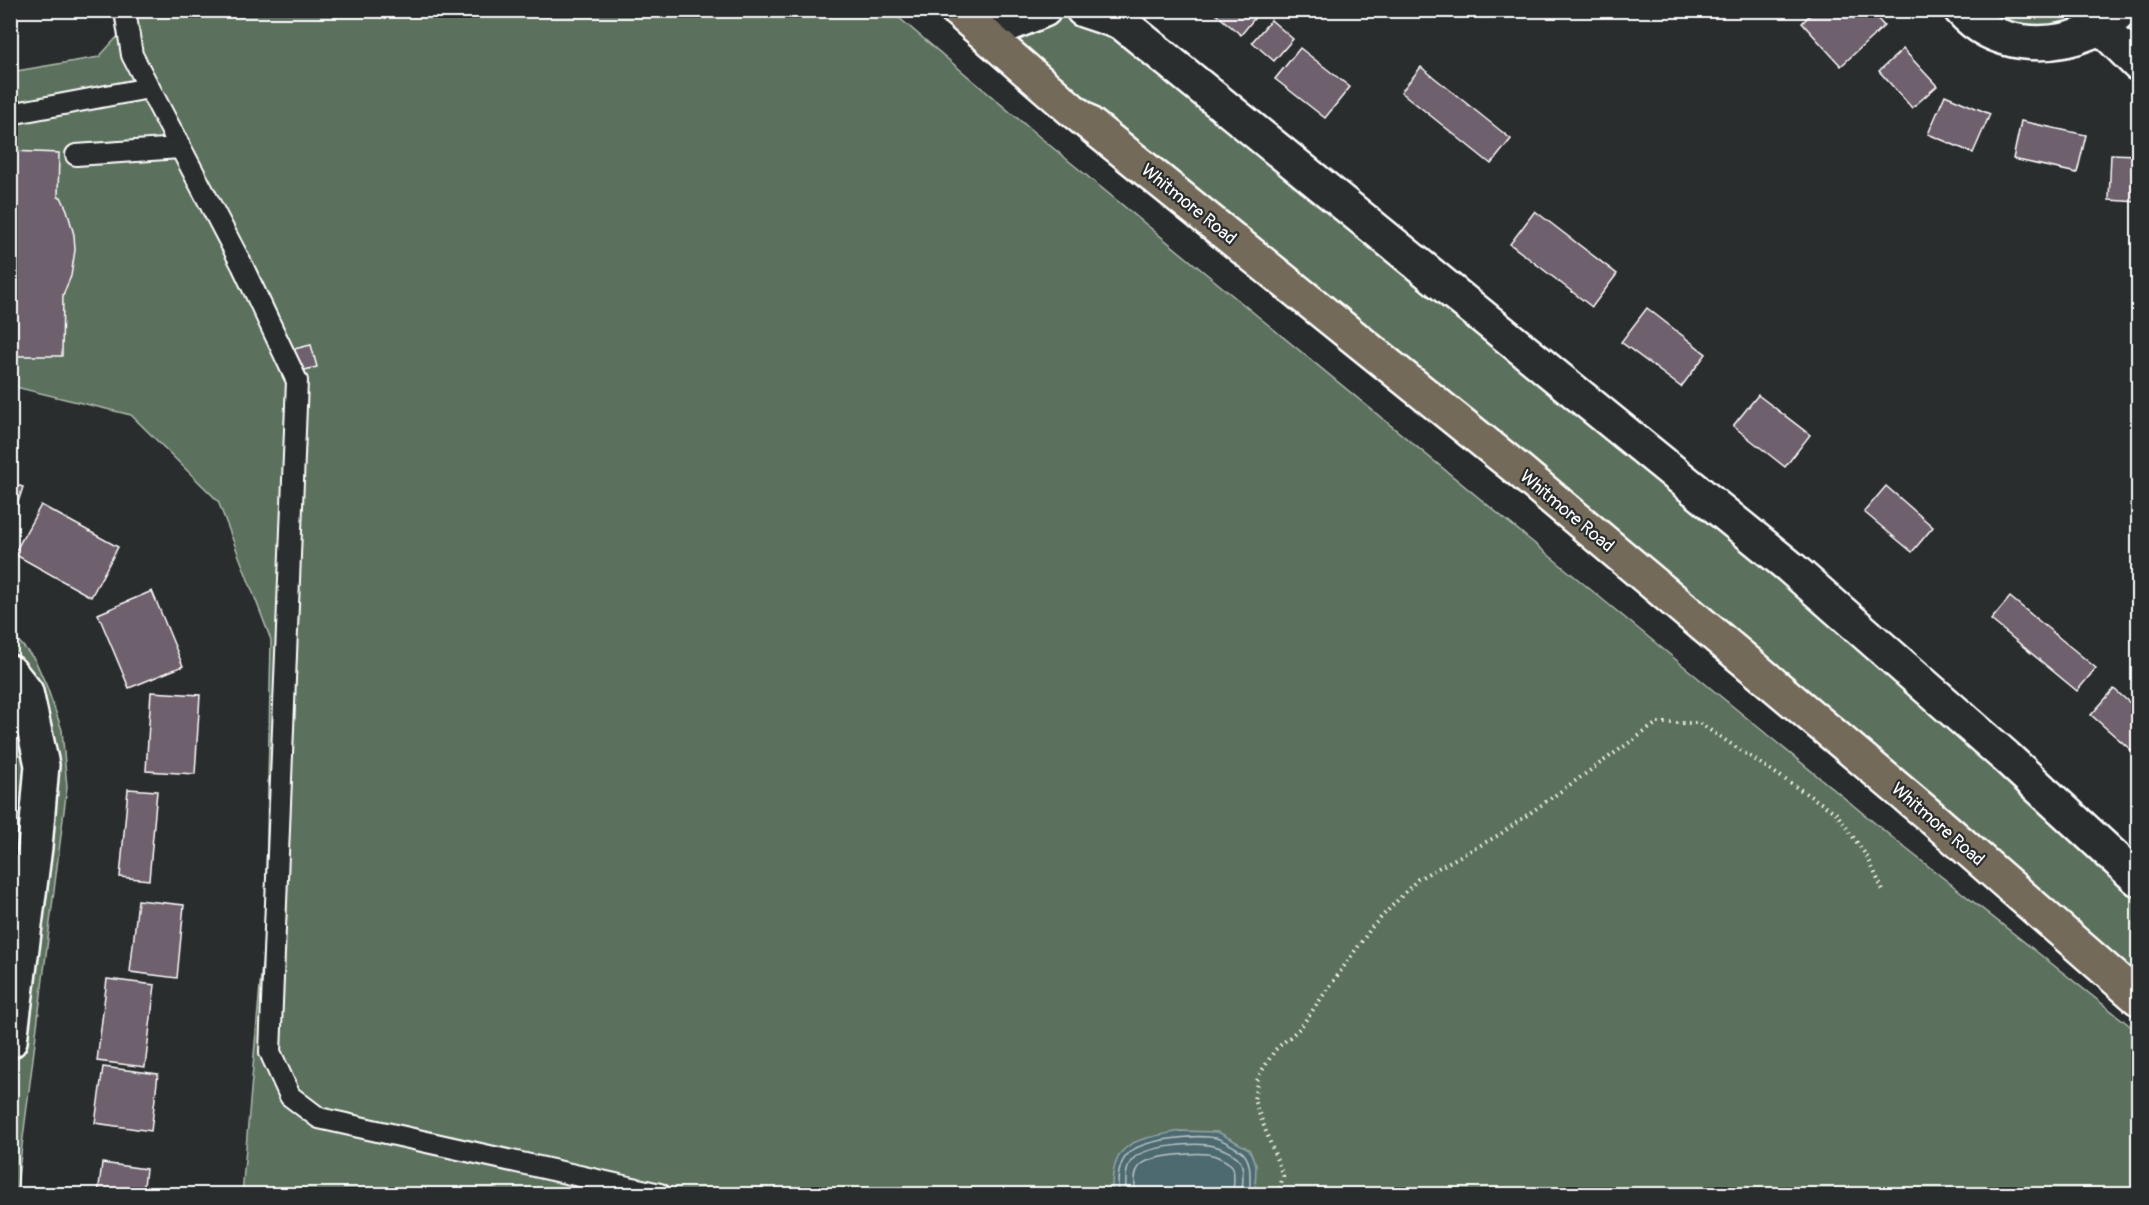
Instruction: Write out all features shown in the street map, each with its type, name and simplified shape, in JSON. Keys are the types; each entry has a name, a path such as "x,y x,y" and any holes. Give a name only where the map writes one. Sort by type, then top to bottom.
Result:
{"highway":[{"name":"Whitmore Road","path":"957,10 1071,109 1520,471 1930,816 2139,999"}],"street":[{"path":"986,34 1044,10"},
{"path":"1083,10 1122,23 1772,552 2006,757 2139,879"},
{"path":"1961,10 1970,20 2000,36 2034,45 2064,42 2111,19 2139,64"},
{"path":"10,672 26,692 42,765 35,847 10,1041"}],"lane":[{"path":"125,10 132,56 242,265 297,381 270,1052 290,1096 319,1118 660,1194"},
{"path":"10,114 149,88"},
{"path":"76,155 180,148"}],"path":[{"path":"1278,1194 1283,1176 1254,1100 1258,1077 1275,1050 1300,1028 1372,927 1418,879 1499,835 1657,723 1699,723 1836,813 1868,858 1883,891"}],"green space":[{"path":"113,11 891,11 1036,134 1904,847 2138,1032 2138,1194 242,1194 265,928 271,640 218,501 131,415 11,386 11,72 99,57 118,36"},
{"path":"1044,11 1083,11 1122,23 2138,879 2138,995 986,34"},
{"path":"1961,11 2120,11 2064,42"},
{"path":"10,631 35,660 47,687 62,730 67,787 16,1194 10,1194 10,809 13,784 10,749"}],"water":[{"path":"1180,1131 1218,1132 1249,1149 1256,1165 1255,1194 1112,1194 1113,1176 1121,1153 1139,1141"}],"building":[{"path":"1211,10 1261,10 1241,35"},
{"path":"1815,10 1870,10 1884,26 1841,66 1802,23"},
{"path":"1271,20 1293,39 1274,61 1252,42"},
{"path":"1300,48 1350,87 1325,118 1275,79"},
{"path":"1903,49 1937,86 1912,108 1879,71"},
{"path":"1421,67 1511,139 1491,164 1401,92"},
{"path":"1945,95 1990,114 1973,153 1928,134"},
{"path":"2021,121 2086,135 2077,173 2013,159"},
{"path":"10,151 59,153 58,197 61,197 67,210 74,235 75,250 71,276 63,295 62,356 10,356"},
{"path":"2111,154 2138,155 2138,202 2109,200"},
{"path":"1535,211 1617,274 1592,307 1510,244"},
{"path":"1647,308 1706,354 1681,387 1621,342"},
{"path":"311,345 317,367 300,371 294,349"},
{"path":"1758,395 1810,435 1785,467 1733,426"},
{"path":"10,483 23,487 10,527"},
{"path":"1886,486 1933,527 1912,552 1864,512"},
{"path":"41,505 118,547 91,597 14,554"},
{"path":"152,591 183,666 129,688 98,614"},
{"path":"2010,597 2096,668 2077,691 1991,620"},
{"path":"2114,689 2138,710 2138,756 2091,715"},
{"path":"151,692 200,695 195,774 146,771"},
{"path":"128,789 157,791 149,880 120,877"},
{"path":"138,900 184,905 177,978 130,972"},
{"path":"107,979 155,985 145,1067 97,1061"},
{"path":"103,1067 158,1074 151,1131 95,1123"},
{"path":"102,1163 146,1169 143,1194 98,1194"}]}
